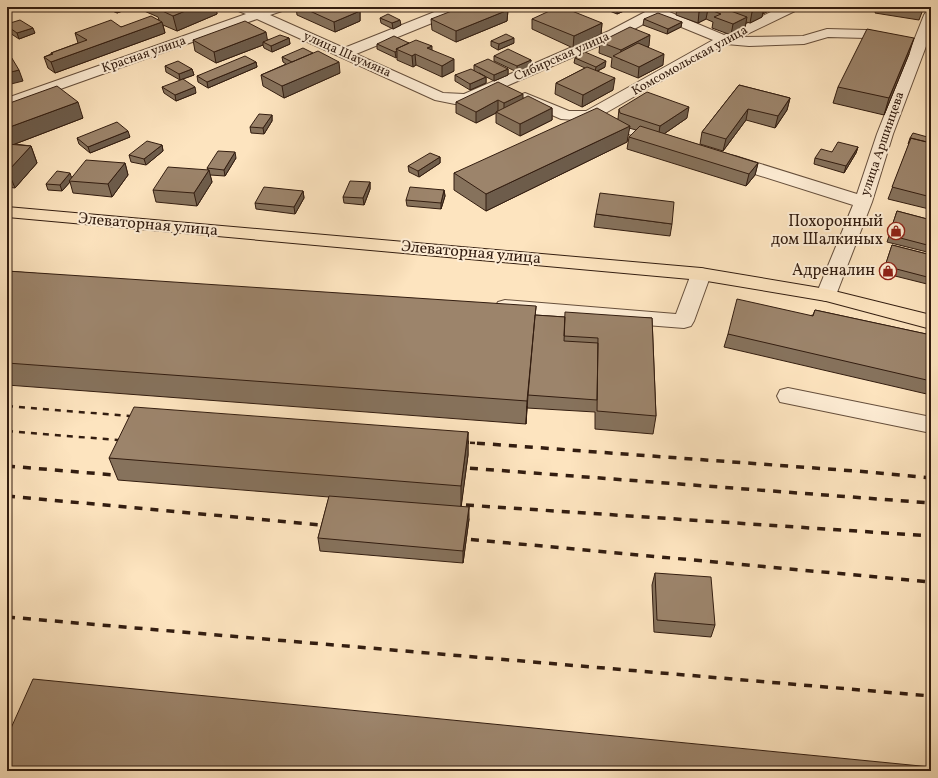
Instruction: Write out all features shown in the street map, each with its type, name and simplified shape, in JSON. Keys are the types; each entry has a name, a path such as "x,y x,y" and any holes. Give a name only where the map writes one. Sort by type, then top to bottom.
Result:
{"main road":[{"name":"Элеваторная улица","path":"7,212 701,274 826,295 862,303 931,322"}],"street":[{"name":"улица Шаумяна","path":"241,7 440,97 455,99"},
{"name":"Красная улица","path":"7,102 280,7"},
{"path":"345,53 459,7"},
{"name":"Комсомольская улица","path":"589,116 724,40 792,7"},
{"path":"655,8 724,40 749,42 804,40 827,33 866,34 925,45"},
{"name":"Сибирская улица","path":"455,99 467,98 497,86 614,34 655,8"},
{"name":"улица Аршинцева","path":"826,295 863,202 885,134 925,45 931,15"},
{"path":"497,86 567,116 589,116 681,145"},
{"path":"711,154 863,202"},
{"path":"487,306 684,321 701,274"},
{"path":"788,396 931,425"}],"building":[{"path":"195,7 173,16 156,8"},
{"path":"301,7 351,7 360,11 334,22"},
{"path":"462,7 501,7 508,10 456,31 431,19"},
{"path":"558,7 562,7 602,23 574,36 532,19"},
{"path":"685,7 720,7 747,17 733,24 714,17 721,14 708,9 699,12"},
{"path":"738,7 762,7 752,12"},
{"path":"658,13 682,22 668,29 644,19"},
{"path":"388,14 400,20 392,23 380,18"},
{"path":"151,16 162,22 51,62 44,57 87,40 75,33 111,20 121,27"},
{"path":"20,20 33,28 17,33 7,26 7,24"},
{"path":"245,21 266,32 214,52 193,40"},
{"path":"630,27 650,35 621,50 600,42"},
{"path":"867,29 914,38 889,98 838,87"},
{"path":"506,34 514,38 499,44 491,41"},
{"path":"280,35 289,38 271,46 263,42"},
{"path":"394,36 409,43 396,49 397,51 395,52 377,44"},
{"path":"416,40 432,46 427,48 454,59 442,66 415,54 412,56 396,49"},
{"path":"638,43 664,54 639,67 613,56"},
{"path":"303,48 313,53 292,62 282,57"},
{"path":"508,49 531,60 517,66 494,56"},
{"path":"7,50 19,70 7,73"},
{"path":"318,51 339,62 282,86 261,75"},
{"path":"585,52 606,61 596,67 575,58"},
{"path":"245,56 256,62 207,82 197,76"},
{"path":"488,59 508,69 494,75 474,65"},
{"path":"178,61 192,69 179,74 165,66"},
{"path":"587,67 615,78 583,95 556,83"},
{"path":"471,69 486,77 470,84 455,75"},
{"path":"183,79 195,87 175,95 162,87"},
{"path":"498,82 523,94 504,103 498,100 476,112 456,102"},
{"path":"739,85 790,98 778,116 748,109 726,139 702,132"},
{"path":"57,86 78,102 7,128 7,104"},
{"path":"647,92 689,107 660,126 620,113 619,109"},
{"path":"528,96 552,108 520,124 496,112"},
{"path":"597,108 630,126 486,194 454,173"},
{"path":"259,114 272,115 263,128 250,127"},
{"path":"117,122 128,131 88,147 77,138"},
{"path":"640,126 758,163 749,174 629,137"},
{"path":"913,133 931,138 931,143 910,138"},
{"path":"911,138 931,143 931,197 892,187"},
{"path":"147,141 162,145 144,159 129,155"},
{"path":"838,142 858,147 846,166 815,158 821,149 832,152"},
{"path":"7,144 31,146 8,171 7,171"},
{"path":"218,151 235,152 224,170 207,168"},
{"path":"430,153 440,157 418,171 408,166"},
{"path":"86,160 125,163 108,184 69,181"},
{"path":"168,167 209,170 194,193 153,190"},
{"path":"57,171 70,173 60,185 46,184"},
{"path":"350,181 370,182 363,198 343,197"},
{"path":"264,187 303,191 294,207 255,203"},
{"path":"410,187 444,190 441,203 406,200"},
{"path":"600,193 674,202 672,224 596,214"},
{"path":"897,211 931,220 931,246 889,235"},
{"path":"892,245 931,255 931,278 885,266"},
{"path":"7,271 536,306 527,401 7,363"},
{"path":"737,299 813,316 815,310 931,335 931,381 728,334"},
{"path":"565,312 652,318 656,416 597,411 598,338 564,336"},
{"path":"535,315 565,317 564,341 598,343 597,400 528,395"},
{"path":"134,407 468,432 461,486 109,458"},
{"path":"329,496 469,507 463,551 318,538"},
{"path":"655,573 711,577 715,625 657,620"},
{"path":"33,679 931,767 931,771 7,771 7,737"}],"railway":[{"path":"7,406 141,417"},
{"path":"7,431 129,441"},
{"path":"458,442 473,443"},
{"path":"461,442 473,443"},
{"path":"473,443 869,472 931,478"},
{"path":"7,466 127,476"},
{"path":"454,467 931,503"},
{"path":"7,496 332,526"},
{"path":"450,504 931,536"},
{"path":"455,538 931,582"},
{"path":"7,617 931,696"}],"place":[{"name":"Похоронный дом Шалкиных","path":"896,231"},
{"name":"Адреналин","path":"888,271"}]}
